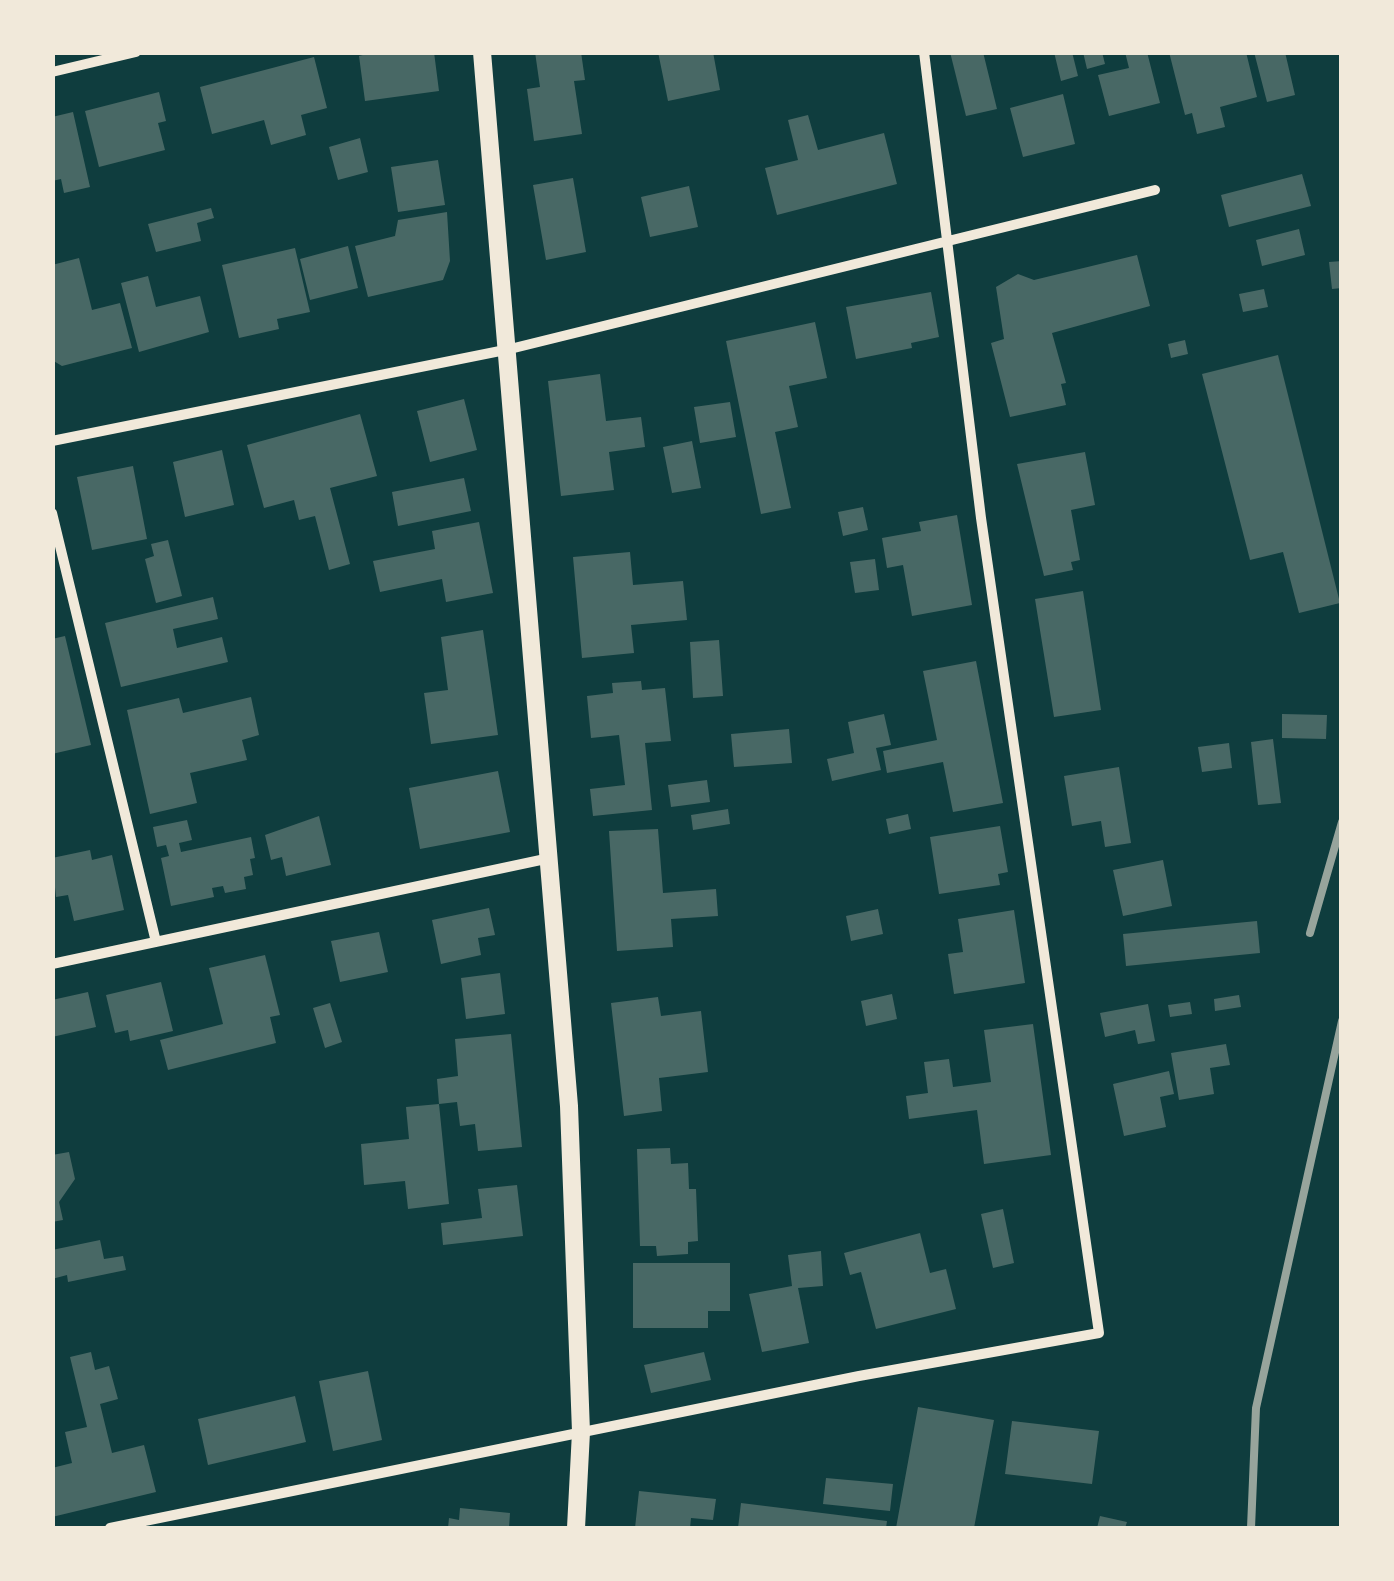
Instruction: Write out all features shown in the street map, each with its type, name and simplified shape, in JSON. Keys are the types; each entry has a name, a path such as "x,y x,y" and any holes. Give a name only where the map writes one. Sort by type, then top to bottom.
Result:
{"street":[{"path":"52,72 136,52"},
{"path":"482,52 510,349 518,505 570,1106 581,1432 576,1528"},
{"path":"110,1528 581,1432 1099,1333 981,518 924,52"},
{"path":"52,441 510,349 1155,190"},
{"path":"52,513 156,942"},
{"path":"52,964 550,858"}],"building":[{"path":"374,52 434,52 439,91 365,101 359,56"},
{"path":"535,52 581,52 585,80 574,81 582,134 534,141 527,89 540,87"},
{"path":"658,52 713,52 720,90 668,101"},
{"path":"950,52 983,52 997,109 966,116"},
{"path":"1054,52 1072,52 1078,76 1061,81"},
{"path":"1083,52 1102,52 1105,64 1087,69"},
{"path":"1125,52 1147,52 1160,103 1109,116 1098,75 1129,68"},
{"path":"1169,52 1246,52 1257,97 1220,107 1225,127 1197,134 1192,113 1185,115"},
{"path":"1254,52 1285,52 1295,95 1267,102"},
{"path":"314,57 327,108 301,115 306,135 271,145 264,120 212,134 200,87"},
{"path":"159,92 166,121 158,123 165,150 99,167 85,111"},
{"path":"1063,94 1075,144 1023,157 1010,108"},
{"path":"73,112 90,187 64,193 61,179 52,181 52,117"},
{"path":"808,115 818,150 884,133 897,184 777,215 765,168 798,160 788,120"},
{"path":"360,138 368,172 338,180 329,147"},
{"path":"438,160 445,205 398,212 391,167"},
{"path":"1302,174 1311,206 1229,227 1221,195"},
{"path":"573,178 586,252 546,260 533,185"},
{"path":"689,186 698,227 650,237 641,197"},
{"path":"211,208 214,218 197,223 201,241 156,252 148,224"},
{"path":"447,212 450,261 443,280 368,297 355,246 395,236 398,220"},
{"path":"1299,229 1305,255 1262,266 1256,240"},
{"path":"348,246 358,288 310,300 300,259"},
{"path":"295,248 310,312 277,319 279,329 239,338 222,265"},
{"path":"1137,255 1150,306 1052,333 1066,383 1061,384 1066,405 1010,417 991,343 1004,339 996,287 1018,274 1034,280"},
{"path":"79,258 92,310 120,303 132,348 62,366 52,360 52,265"},
{"path":"1342,261 1342,288 1332,289 1329,262"},
{"path":"148,276 156,307 200,296 209,332 139,352 121,283"},
{"path":"1264,289 1268,307 1243,312 1239,294"},
{"path":"931,292 939,337 911,343 912,348 856,359 846,307"},
{"path":"815,322 827,378 789,386 798,427 775,432 791,508 761,514 726,341"},
{"path":"1185,340 1188,354 1171,358 1168,344"},
{"path":"1278,355 1340,603 1299,613 1283,552 1250,560 1202,374"},
{"path":"600,374 606,421 641,417 645,447 609,452 614,490 561,496 548,381"},
{"path":"464,399 477,450 430,462 417,411"},
{"path":"730,402 736,437 700,443 694,407"},
{"path":"360,414 377,476 330,488 350,564 329,570 315,516 299,520 294,500 264,508 247,445"},
{"path":"692,441 701,488 672,493 663,447"},
{"path":"222,450 234,505 185,517 173,462"},
{"path":"1085,452 1095,505 1071,510 1080,560 1071,562 1073,570 1044,576 1017,464"},
{"path":"133,466 147,539 92,550 77,477"},
{"path":"464,478 471,511 398,526 392,492"},
{"path":"863,507 868,530 843,536 838,512"},
{"path":"957,515 972,605 912,616 903,565 887,568 882,538 921,531 919,522"},
{"path":"479,522 493,593 446,602 442,579 380,592 373,561 435,549 432,531"},
{"path":"168,540 182,596 156,603 145,559 154,556 151,544"},
{"path":"630,552 633,585 683,581 687,620 631,625 634,653 582,658 573,557"},
{"path":"875,559 879,590 855,593 850,562"},
{"path":"1083,591 1101,710 1054,717 1035,599"},
{"path":"213,597 218,619 173,629 177,648 222,637 228,662 121,687 105,623"},
{"path":"483,630 498,735 431,744 424,693 448,690 441,637"},
{"path":"65,636 91,745 52,754 52,639"},
{"path":"719,640 723,696 693,698 690,642"},
{"path":"976,661 1003,803 953,812 943,762 887,773 883,751 937,740 923,671"},
{"path":"641,681 642,690 665,688 671,741 645,743 652,810 593,816 590,789 625,785 619,735 591,738 587,696 613,693 612,683"},
{"path":"251,697 259,735 242,740 247,760 190,773 197,803 150,814 127,710 179,698 183,713"},
{"path":"884,714 891,745 876,748 881,770 832,781 827,759 854,753 848,722"},
{"path":"1282,714 1327,715 1326,739 1282,738"},
{"path":"789,729 792,763 734,767 731,734"},
{"path":"1273,739 1281,803 1258,805 1251,742"},
{"path":"1229,743 1232,768 1202,772 1198,747"},
{"path":"1119,767 1131,843 1105,847 1101,821 1072,826 1064,776"},
{"path":"498,771 510,832 420,849 409,788"},
{"path":"707,780 710,802 671,807 668,785"},
{"path":"728,809 730,824 693,830 691,815"},
{"path":"908,814 911,829 889,834 886,819"},
{"path":"319,816 331,865 286,876 282,857 271,860 265,835"},
{"path":"187,820 192,840 179,843 181,852 251,837 255,858 250,859 253,875 244,877 246,889 225,893 223,886 212,888 214,897 171,906 161,858 169,856 166,845 157,847 153,827"},
{"path":"1000,826 1008,872 998,874 1000,885 939,894 930,837"},
{"path":"658,829 663,893 716,889 718,916 671,919 673,947 617,951 609,831"},
{"path":"90,850 92,860 112,855 124,910 74,921 68,895 56,897 52,858"},
{"path":"1163,860 1172,906 1123,916 1113,870"},
{"path":"489,908 495,935 478,938 481,955 441,964 432,920"},
{"path":"878,909 883,934 851,941 846,916"},
{"path":"1014,910 1025,983 954,994 948,954 963,952 958,919"},
{"path":"1257,921 1260,953 1126,966 1123,934"},
{"path":"379,932 388,972 340,982 331,941"},
{"path":"265,955 280,1015 270,1017 276,1043 168,1070 160,1040 223,1024 209,968"},
{"path":"500,973 505,1014 466,1019 461,978"},
{"path":"161,982 173,1031 130,1041 128,1030 115,1033 106,995"},
{"path":"88,992 96,1027 52,1037 52,1000"},
{"path":"892,994 897,1019 866,1026 861,1001"},
{"path":"1239,995 1241,1007 1215,1011 1214,999"},
{"path":"658,997 661,1016 701,1011 708,1072 659,1078 662,1111 624,1116 611,1003"},
{"path":"1190,1002 1192,1014 1170,1017 1168,1005"},
{"path":"330,1003 342,1042 325,1048 313,1008"},
{"path":"1148,1004 1155,1041 1138,1044 1135,1030 1105,1037 1100,1013"},
{"path":"1033,1024 1051,1155 984,1164 977,1110 909,1119 906,1096 928,1093 924,1062 949,1059 953,1087 991,1082 984,1030"},
{"path":"511,1034 522,1147 478,1151 475,1124 460,1126 457,1102 439,1104 437,1079 458,1076 455,1039"},
{"path":"1226,1044 1230,1065 1210,1068 1214,1094 1179,1100 1171,1053"},
{"path":"1169,1071 1174,1094 1160,1097 1166,1127 1124,1136 1113,1084"},
{"path":"439,1104 449,1204 408,1209 405,1181 364,1185 361,1144 409,1139 406,1107"},
{"path":"670,1148 671,1164 688,1163 689,1189 696,1189 698,1241 688,1242 688,1254 657,1256 656,1246 640,1246 637,1149"},
{"path":"69,1152 75,1179 59,1202 63,1220 52,1222 52,1155"},
{"path":"517,1185 523,1236 443,1245 441,1223 482,1218 478,1189"},
{"path":"1003,1209 1014,1263 993,1268 981,1214"},
{"path":"920,1233 930,1273 946,1269 956,1309 876,1329 861,1272 850,1275 844,1253"},
{"path":"100,1240 104,1259 123,1256 126,1270 68,1282 67,1275 52,1279 52,1250"},
{"path":"821,1251 823,1286 798,1288 809,1343 762,1352 749,1294 792,1286 788,1255"},
{"path":"633,1263 730,1263 730,1311 708,1311 708,1328 633,1328"},
{"path":"91,1352 95,1370 109,1366 118,1399 100,1404 112,1453 144,1445 156,1492 52,1517 52,1468 72,1463 65,1432 87,1427 70,1357"},
{"path":"704,1352 711,1380 651,1393 644,1365"},
{"path":"368,1371 382,1440 333,1451 319,1381"},
{"path":"295,1396 306,1442 208,1465 198,1419"},
{"path":"918,1407 994,1420 974,1528 896,1528"},
{"path":"1012,1421 1099,1431 1092,1484 1005,1474"},
{"path":"826,1478 893,1484 890,1511 823,1504"},
{"path":"639,1491 716,1499 713,1520 691,1518 690,1528 635,1528"},
{"path":"741,1503 887,1521 886,1528 738,1528"},
{"path":"460,1508 510,1513 509,1528 448,1528 449,1518 459,1520"},
{"path":"1100,1516 1127,1522 1125,1528 1097,1528"}],"railway":[{"path":"1310,933 1342,822"},
{"path":"1251,1528 1256,1408 1342,1021"}]}
